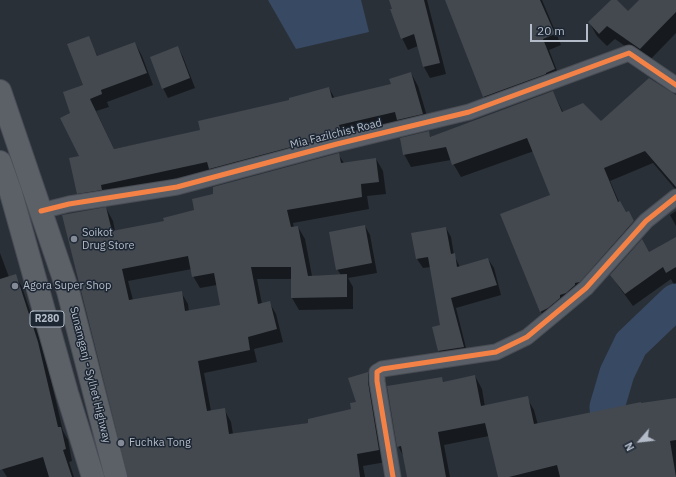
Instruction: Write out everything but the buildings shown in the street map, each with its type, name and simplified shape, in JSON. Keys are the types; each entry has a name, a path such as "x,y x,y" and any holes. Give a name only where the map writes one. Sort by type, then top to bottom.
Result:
{"main road":[{"name":"Sunamganj - Sylhet Highway","path":"0,91 68,291 116,477"},
{"name":"R280","path":"0,162 6,195 93,477"}],"street":[{"name":"Mia Fazilchist Road","path":"41,210 69,204 177,187 337,144 468,112 629,53 676,84"},
{"path":"393,477 376,381 376,372 382,369 496,352 528,337 586,288 646,221 676,196"}],"water":[{"path":"268,0 361,0 369,32 296,49"}],"waterway":[{"path":"615,477 607,407 617,373 631,344 676,301"}],"cycle path":[{"path":"41,211 69,204 177,187 337,144 469,112 629,53 676,85"},
{"path":"393,477 377,381 377,372 382,369 496,352 527,337 586,288 646,221 676,197"}],"place":[{"name":"Soikot Drug Store","path":"74,239"},
{"name":"Agora Super Shop","path":"15,286"},
{"name":"Fuchka Tong","path":"121,443"}]}
